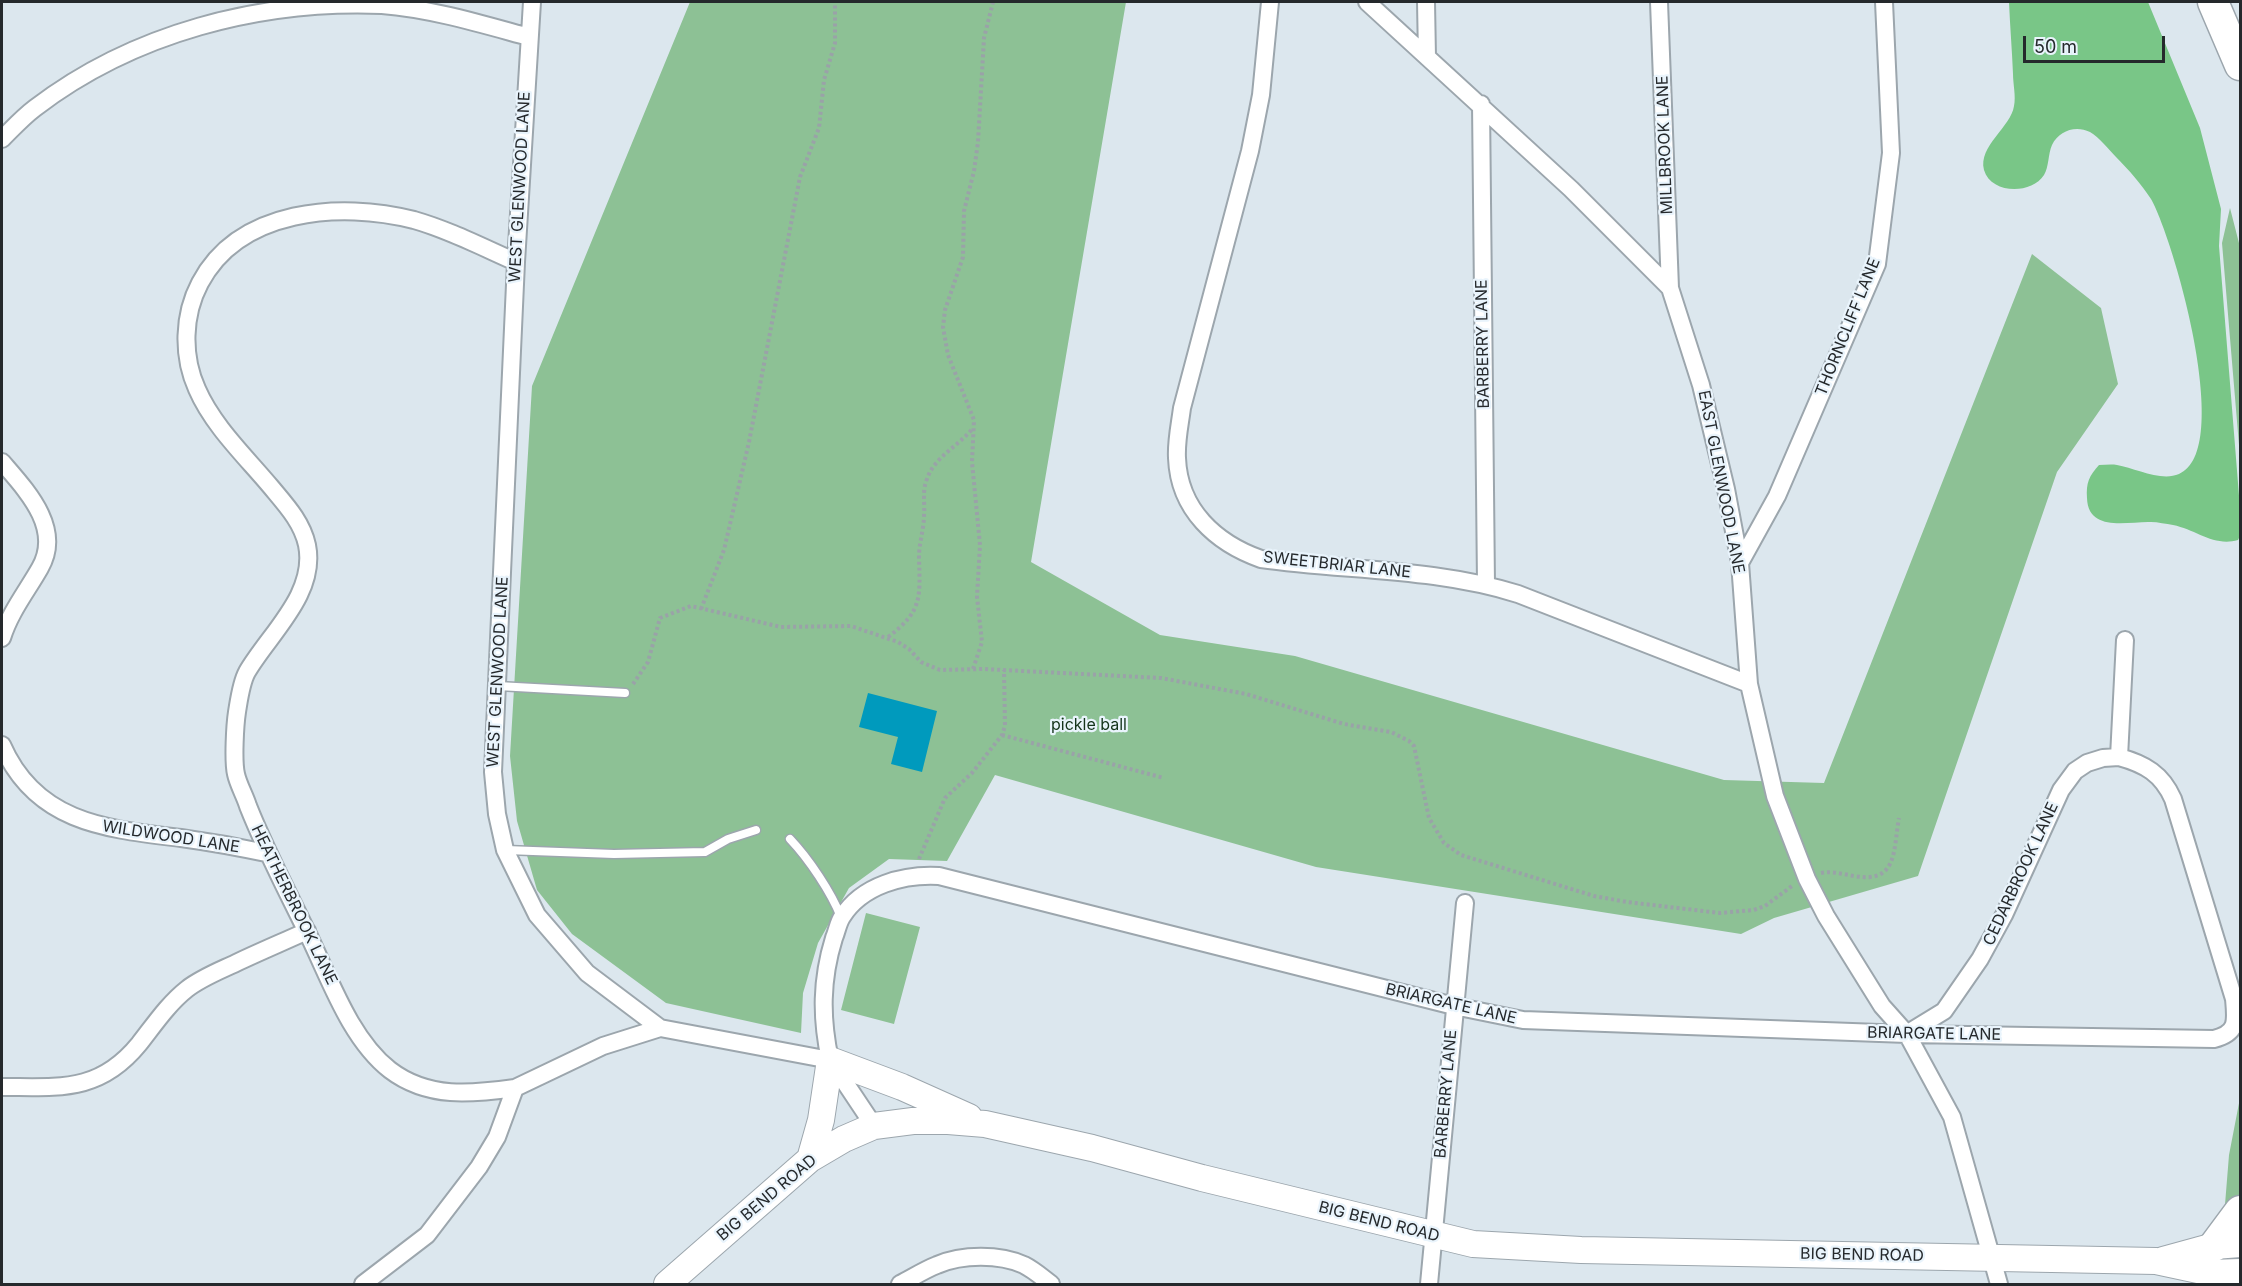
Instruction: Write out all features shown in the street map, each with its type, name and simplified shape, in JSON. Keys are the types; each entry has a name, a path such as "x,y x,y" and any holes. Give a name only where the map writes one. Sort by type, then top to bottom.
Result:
{"highway":[{"path":"2213,2 2241,65"},
{"path":"2227,1245 2241,1210"}],"main road":[{"path":"810,1159 821,1120 830,1060 902,1087 985,1124"},
{"name":"BIG BEND ROAD","path":"667,1284 810,1159 844,1139 874,1126 913,1121 985,1124 1473,1244 1549,1249 2156,1262 2212,1273 2241,1272"},
{"name":"BIG BEND ROAD","path":"2156,1262 2227,1245"}],"street":[{"name":"WEST GLENWOOD LANE","path":"532,2 516,262 493,772 496,814 506,850 537,915 588,973 660,1028 830,1060"},
{"name":"SWEETBRIAR LANE","path":"1270,2 1261,95 1250,152 1182,408 1177,459 1181,484 1187,499 1200,519 1218,537 1239,551 1261,559 1427,575 1485,584 1518,594 1749,684"},
{"name":"EAST GLENWOOD LANE","path":"1367,2 1572,189 1670,288 1701,385 1726,489 1740,563 1749,684 1775,796 1807,879 1826,916 1882,1006 1907,1034 1952,1116 1999,1284"},
{"path":"1426,2 1427,57"},
{"name":"MILLBROOK LANE","path":"1659,2 1670,288"},
{"name":"THORNCLIFF LANE","path":"1740,563 1777,496 1877,264 1891,153 1884,2"},
{"path":"2,139 35,108 97,67 152,40 213,21 273,8 329,3 384,5 446,15 529,37"},
{"name":"BARBERRY LANE","path":"1481,104 1485,584"},
{"name":"HEATHERBROOK LANE","path":"516,262 446,231 412,220 364,213 324,213 286,218 258,227 228,246 208,267 195,293 188,315 186,341 196,388 210,413 290,509 301,527 308,548 303,586 245,676 236,715 236,772 266,853 307,931 352,1026 373,1055 393,1072 421,1087 445,1093 475,1093 515,1088 603,1046 660,1028"},
{"path":"2,462 28,492 40,512 46,531 46,550 42,566 14,610 2,638"},
{"path":"2119,757 2125,640"},
{"name":"WILDWOOD LANE","path":"2,745 15,772 28,786 50,804 79,820 105,828 215,843 266,853"},
{"name":"BRIARGATE LANE","path":"830,1060 823,1027 825,974 842,917 859,897 877,887 918,875 939,876 1454,1006 1523,1020 1907,1034 2214,1039 2224,1036 2231,1031 2235,1022 2234,999 2173,799 2167,785 2153,771 2137,762 2119,757"},
{"name":"CEDARBROOK LANE","path":"1907,1034 1944,1011 1980,959 2004,915 2061,790 2075,771 2087,763 2103,758 2119,757"},
{"name":"BARBERRY LANE","path":"1429,1284 1465,903"},
{"path":"2,1087 62,1087 88,1082 112,1070 131,1054 170,1005 187,989 209,975 307,931"},
{"path":"830,1060 874,1126"},
{"path":"363,1284 427,1235 473,1176 497,1137 515,1088"},
{"path":"900,1284 937,1265 954,1259 974,1257 1015,1262 1027,1267 1051,1284"}],"lane":[{"path":"498,686 625,693"},
{"path":"506,850 614,854 705,852 728,839 756,830"},
{"path":"790,839 842,917"}],"path":[{"path":"701,609 724,550 750,442 800,177 815,140 824,80 835,43 835,2"},
{"path":"973,669 982,642 977,597 980,545 972,462 974,426 969,404 948,355 943,327 945,310 963,257 964,211 974,171 978,142 984,38 993,2"},
{"path":"887,638 913,613 921,589 920,546 927,476 937,462 963,440 974,426"},
{"path":"625,693 648,662 660,618 691,606 781,627 851,626 887,638 909,649 921,662 929,666 953,670 1004,670 1161,678 1203,685 1268,700 1344,724 1391,732 1409,741 1414,746 1429,818 1437,834 1450,849 1567,889 1627,902 1736,913 1765,906 1786,889 1825,872 1866,878 1882,875 1888,869 1892,857 1899,818"},
{"path":"918,875 917,864 941,805 991,752 1002,735 1005,726 1004,670"},
{"path":"1002,735 1164,778"}],"green space":[{"name":"pickle ball","path":"690,2 1126,2 1031,562 1160,635 1295,656 1724,780 1824,783 2032,254 2101,308 2118,384 2057,472 1918,876 1774,918 1741,934 1316,867 995,775 947,861 889,859 849,888 818,943 803,993 801,1033 666,1003 572,934 537,890 517,821 510,756 532,386"},
{"path":"2009,2 2148,2 2200,128 2221,209 2219,246 2240,508 2238,540 2229,542 2213,540 2182,527 2159,523 2111,523 2094,516 2089,509 2087,488 2091,476 2099,465 2117,465 2156,475 2172,476 2179,474 2195,457 2201,427 2201,388 2195,343 2173,256 2151,199 2130,172 2093,134 2073,129 2059,136 2052,145 2044,175 2030,186 2012,189 1994,184 1988,178 1983,161 1990,145 2012,114 2015,102"},
{"path":"2230,208 2240,247 2240,457 2222,243"},
{"path":"866,913 920,927 894,1024 841,1010"},
{"path":"2240,1098 2240,1215 2224,1217 2229,1155"}],"water":[{"path":"868,693 937,711 922,772 891,764 898,737 859,727"}]}
